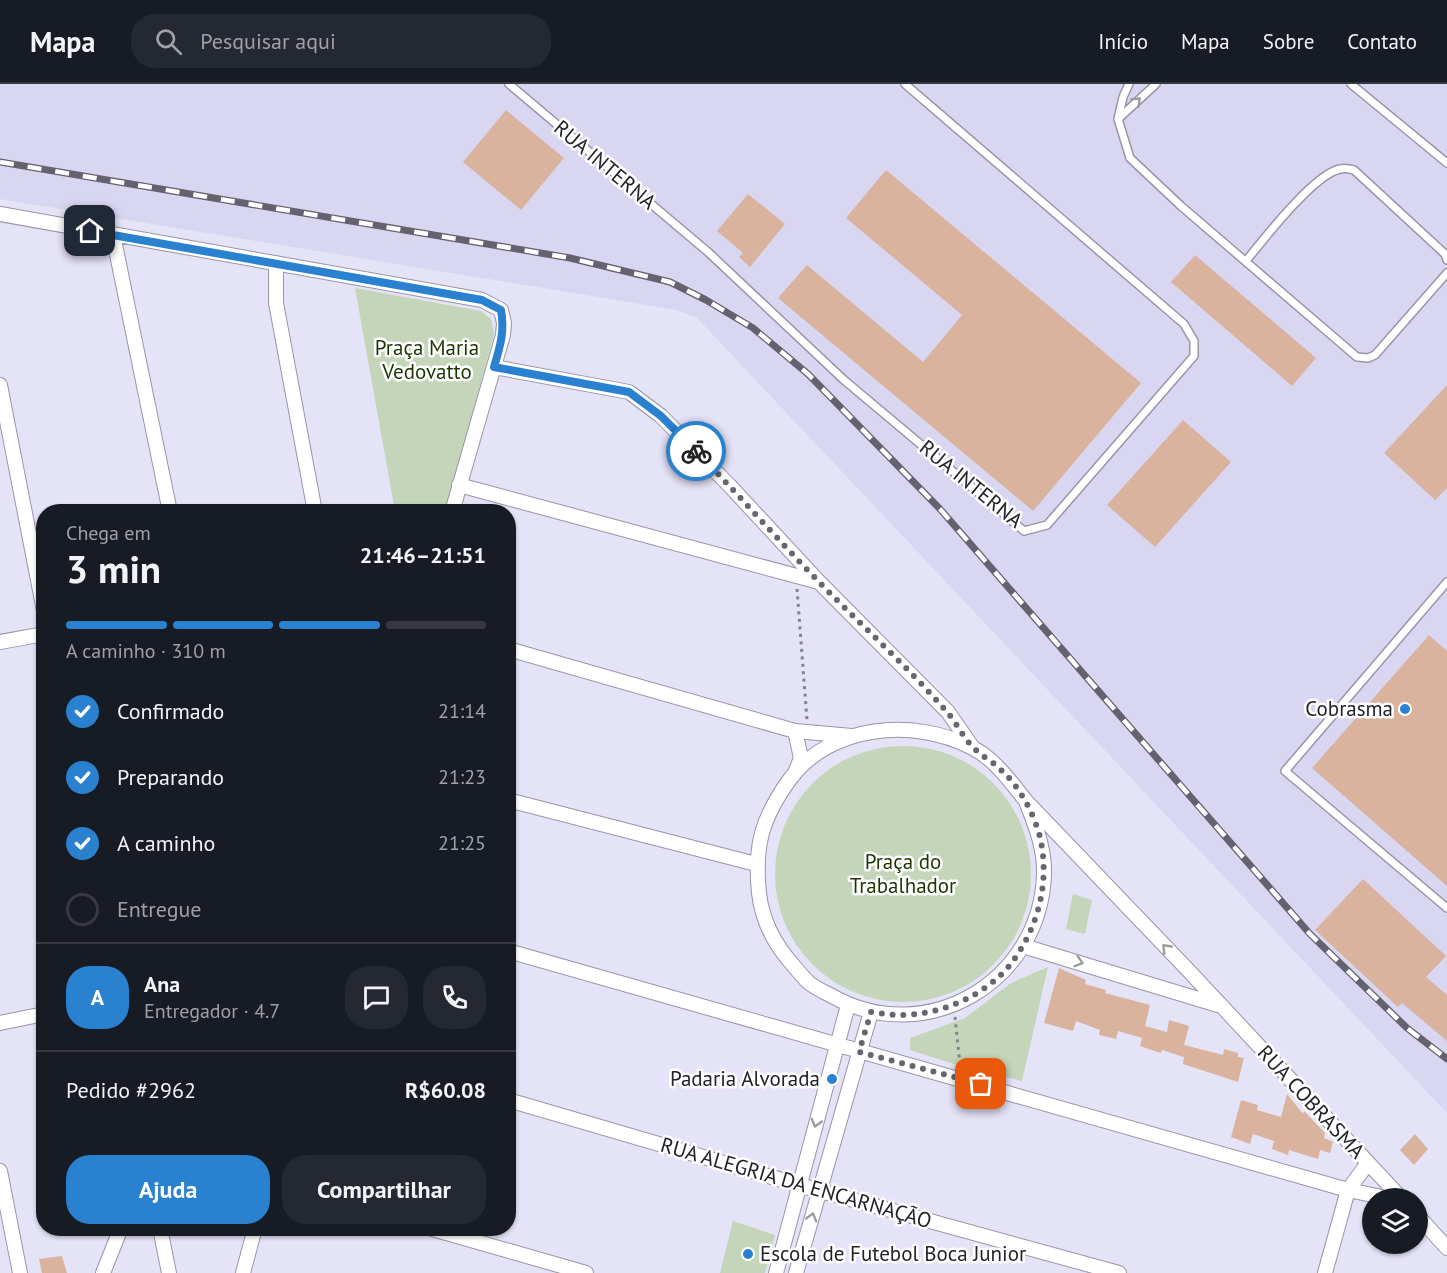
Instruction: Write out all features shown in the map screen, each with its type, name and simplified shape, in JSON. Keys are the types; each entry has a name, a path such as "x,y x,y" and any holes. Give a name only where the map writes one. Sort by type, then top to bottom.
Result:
{"street":[{"path":"0,214 482,300 501,310 504,323 503,335 454,504"},
{"path":"113,235 168,504"},
{"path":"276,263 276,303 314,504"},
{"path":"494,367 629,392 661,416 729,484 819,582 948,712 973,748"},
{"path":"0,385 36,569"},
{"path":"459,485 819,582"},
{"path":"0,642 36,635"},
{"path":"516,651 802,731 854,736"},
{"path":"937,733 947,720 948,712"},
{"path":"895,728 937,733 973,748 1003,771 1026,801 1040,836 1044,874 1039,911 1023,946 1010,965 975,994 954,1005 927,1012 899,1015 871,1012 848,1005 809,983 779,950 760,909 756,864 762,831 775,800 795,773 822,751 854,736 895,728"},
{"path":"795,773 801,758 802,731"},
{"name":"RUA COBRASMA","path":"1026,801 1392,1188"},
{"path":"516,802 756,864"},
{"name":"RUA COBRASMA","path":"1023,946 1220,1006"},
{"path":"516,953 1362,1193"},
{"path":"1167,988 1180,983 1186,977 1188,970"},
{"path":"776,1273 848,1005"},
{"path":"796,1273 871,1012"},
{"path":"0,1023 36,1016"},
{"name":"RUA ALEGRIA DA ENCARNAÇÃO","path":"516,1102 800,1185 1119,1273"},
{"path":"1325,1273 1348,1190 1368,1163"},
{"path":"0,1171 20,1273"},
{"path":"1428,1227 1447,1248"},
{"path":"103,1273 118,1236"},
{"path":"162,1236 169,1273"},
{"path":"243,1273 253,1236"},
{"path":"457,1236 586,1273"}],"lane":[{"name":"RUA INTERNA","path":"509,84 708,252 843,380 1024,531 1047,525 1194,356 1194,341 1184,324 905,84"},
{"path":"1129,84 1123,97 1118,119 1130,158 1181,206 1357,357 1368,358 1375,355 1447,273"},
{"path":"1118,119 1156,84"},
{"path":"1351,84 1447,163"},
{"path":"1246,261 1309,189 1339,169 1354,170 1445,254 1447,260"},
{"path":"1447,582 1284,771 1447,908"}],"path":[{"path":"796,576 802,731"},
{"path":"954,1005 960,1078"}],"shaded area":[{"path":"0,84 1447,84 1447,1113 697,318 677,310 0,199"}],"green space":[{"name":"Praça Maria Vedovatto","path":"355,288 481,311 491,319 494,334 448,504 394,504"},
{"name":"Praça do Trabalhador","path":"903,746 940,752 963,761 984,775 1002,793 1021,825 1028,849 1031,874 1025,911 1016,934 1002,955 984,973 952,992 928,999 903,1002 866,996 843,987 822,973 804,955 785,923 778,899 775,874 781,837 790,814 804,793 822,775 854,756 878,749"},
{"path":"1073,894 1092,900 1085,934 1066,929"},
{"path":"1048,967 1022,1081 960,1066 910,1050 910,1038 965,1018 1011,983"},
{"name":"Escola de Futebol Boca Junior","path":"733,1221 775,1235 765,1273 720,1273"}],"building":[{"path":"506,110 564,158 521,210 463,162"},
{"path":"886,170 1141,383 1033,511 778,298 807,265 923,362 962,315 846,218"},
{"path":"748,194 785,224 750,267 739,257 743,253 717,231"},
{"path":"1195,255 1316,358 1292,386 1171,282"},
{"path":"1447,385 1447,488 1435,500 1384,453"},
{"path":"1183,420 1231,462 1155,547 1107,505"},
{"name":"Cobrasma","path":"1429,635 1447,651 1447,886 1312,768"},
{"path":"1363,879 1446,956 1426,977 1447,995 1447,1041 1402,1003 1398,1007 1315,930"},
{"path":"1059,968 1086,980 1085,984 1106,990 1105,993 1150,1005 1145,1026 1167,1032 1169,1020 1189,1026 1184,1045 1223,1055 1224,1049 1238,1053 1238,1057 1244,1058 1238,1082 1183,1064 1184,1057 1140,1046 1142,1038 1118,1031 1116,1039 1099,1035 1100,1030 1076,1021 1073,1031 1044,1023"},
{"path":"1287,1094 1303,1114 1304,1111 1325,1133 1324,1138 1333,1142 1330,1153 1320,1150 1318,1159 1289,1150 1288,1155 1272,1149 1274,1141 1253,1134 1250,1144 1231,1137 1241,1100 1258,1105 1257,1110 1281,1117"},
{"path":"1415,1134 1428,1149 1414,1165 1400,1150"},
{"path":"62,1256 67,1273 42,1273 39,1259"}],"railway":[{"path":"0,162 570,258 670,282 753,328 808,374 940,509 1310,934 1407,1028 1447,1059"}],"way so far":[{"path":"696,451 819,582 948,712 973,748 1003,771 1026,801 1040,836 1044,874 1039,911 1023,946 1010,965 993,981 954,1005 927,1012 899,1015 871,1012 859,1052 981,1084"}],"place":[{"name":"Cobrasma","path":"1405,709"},
{"name":"Padaria Alvorada","path":"832,1079"},
{"name":"Escola de Futebol Boca Junior","path":"748,1254"}],"route":[{"path":"90,231 482,300 501,310 504,323 494,367 629,392 661,416 696,451"}]}
